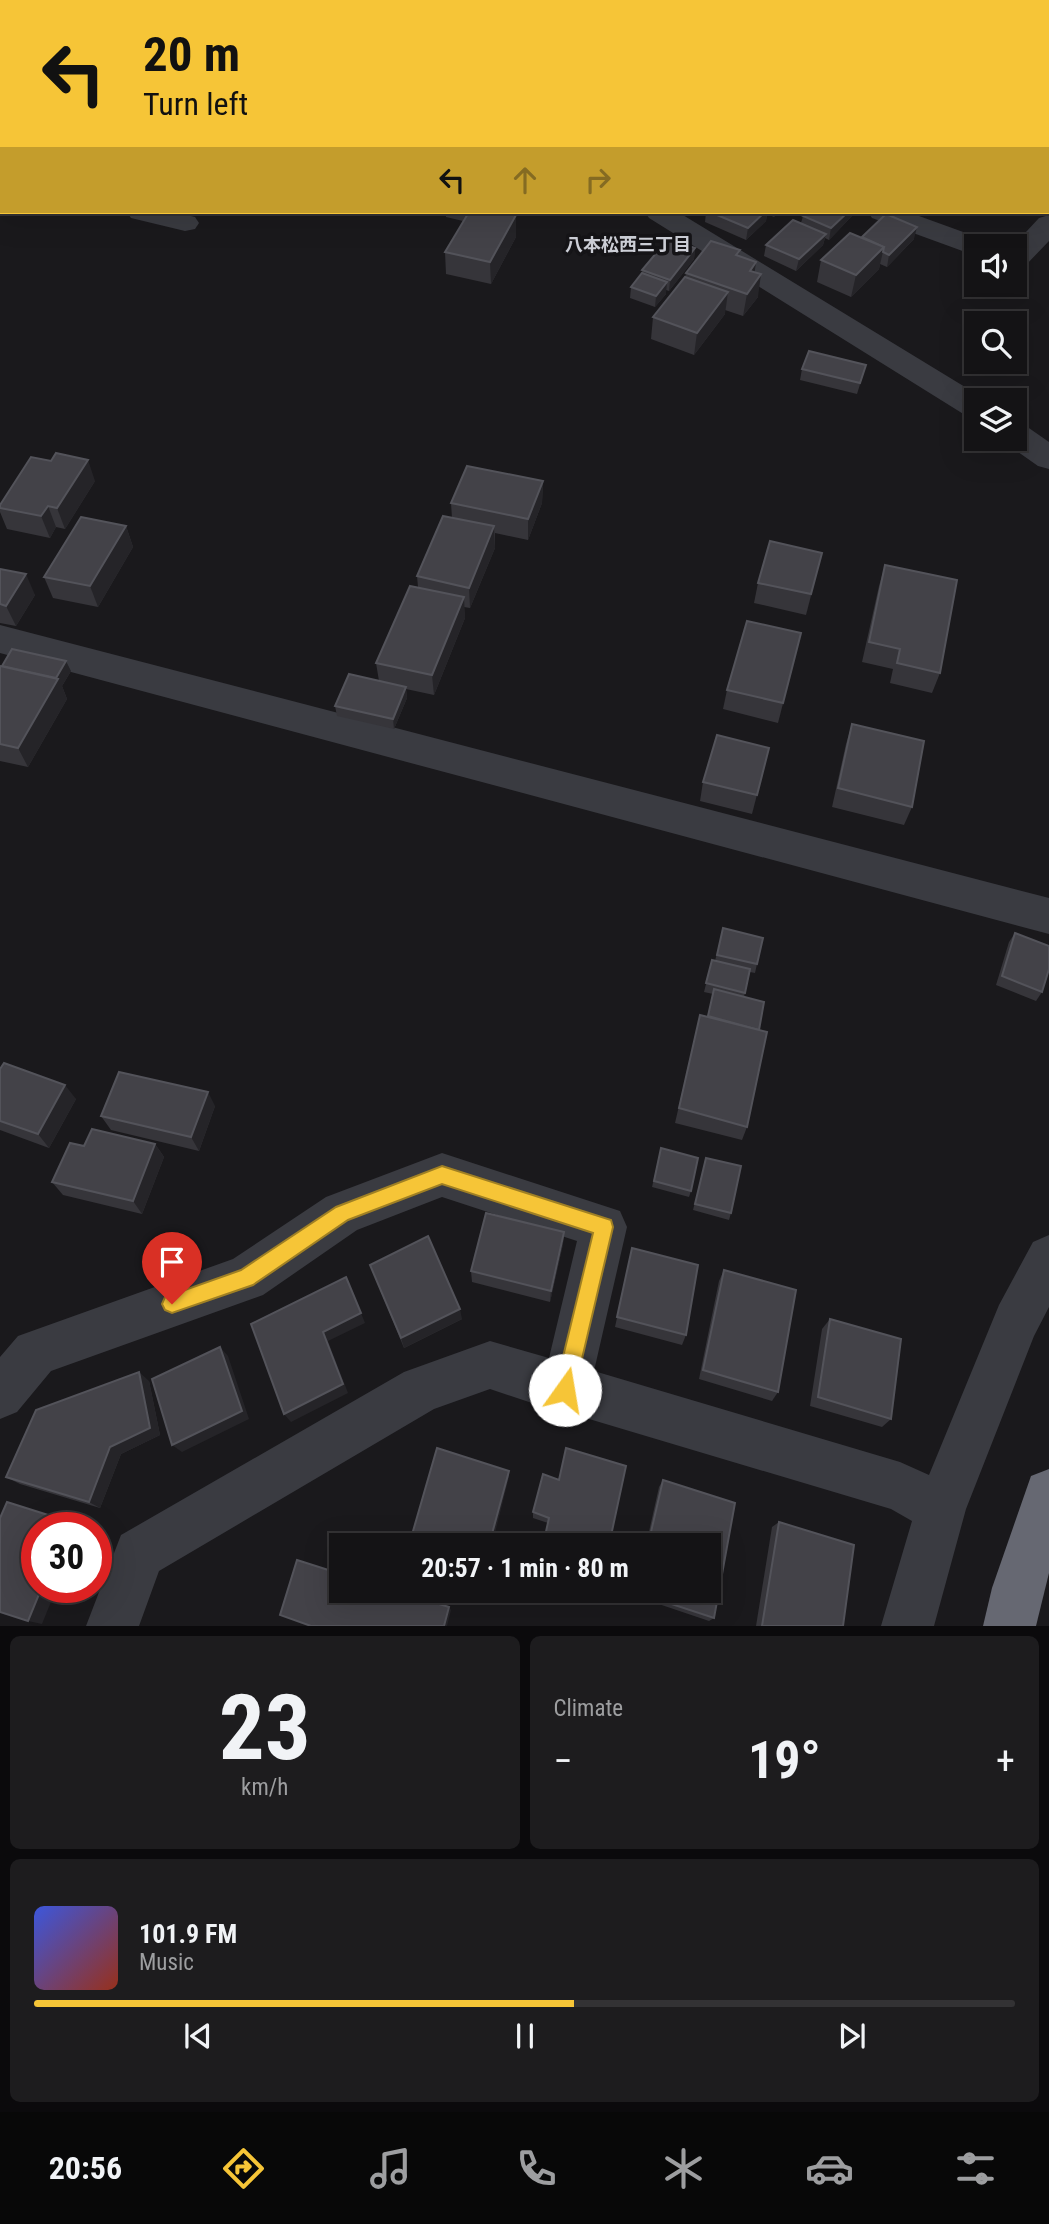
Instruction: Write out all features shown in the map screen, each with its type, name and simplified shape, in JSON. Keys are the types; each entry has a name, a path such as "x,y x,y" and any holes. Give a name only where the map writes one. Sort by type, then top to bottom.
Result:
{"highway":[{"path":"1009,1626 1018,1588 1049,1494"}],"street":[{"path":"149,214 185,223"},
{"path":"662,214 964,400"},
{"path":"887,214 964,242"},
{"path":"1027,247 1049,224"},
{"path":"1027,442 1049,458"},
{"path":"0,639 1049,916"},
{"path":"0,1395 35,1353 246,1278 342,1213 442,1175 604,1227 565,1390"},
{"path":"907,1626 940,1509 1016,1322 1049,1258"},
{"path":"111,1626 139,1553 421,1389 490,1365 565,1390 900,1487 940,1509"}],"building":[{"path":"468,214 516,215 490,262 445,252"},
{"path":"715,214 763,214 748,228"},
{"path":"805,214 846,214 831,228 803,216"},
{"path":"886,214 917,227 889,255 883,252 884,247 862,237"},
{"path":"793,220 826,234 799,259 766,245"},
{"path":"850,233 884,247 856,275 821,260"},
{"path":"668,239 695,248 670,280 642,270"},
{"path":"711,241 740,250 736,255 756,262 750,271 761,274 747,294 686,273"},
{"path":"642,273 667,282 656,296 631,287"},
{"path":"685,277 728,292 697,333 653,317"},
{"path":"809,351 866,365 860,383 802,369"},
{"path":"56,453 88,460 57,508 48,506 41,516 0,508 31,457 51,461"},
{"path":"467,466 543,481 528,519 451,503"},
{"path":"443,516 494,526 469,588 417,576"},
{"path":"81,517 126,526 90,586 44,577"},
{"path":"770,541 822,553 811,594 758,583"},
{"path":"885,565 957,580 940,673 897,663 900,649 869,642"},
{"path":"0,569 26,574 6,606 0,604"},
{"path":"410,586 464,597 432,675 376,663"},
{"path":"747,621 801,633 783,703 727,690"},
{"path":"12,649 66,661 56,678 2,666"},
{"path":"0,666 58,679 18,748 0,744"},
{"path":"349,674 406,687 393,719 335,706"},
{"path":"852,724 924,741 912,807 838,788"},
{"path":"717,735 769,748 757,795 703,782"},
{"path":"723,928 763,938 757,964 717,955"},
{"path":"1015,933 1049,946 1049,969 1042,992 1002,976"},
{"path":"712,960 750,969 745,993 706,983"},
{"path":"714,989 764,1002 759,1030 708,1016"},
{"path":"700,1015 767,1032 747,1127 679,1108"},
{"path":"4,1063 65,1085 38,1134 0,1121 0,1069"},
{"path":"119,1072 208,1092 191,1137 101,1116"},
{"path":"92,1129 155,1144 133,1201 52,1182 70,1143 84,1146"},
{"path":"661,1148 698,1158 691,1191 654,1181"},
{"path":"706,1158 741,1166 731,1213 695,1204"},
{"path":"486,1213 564,1232 551,1291 471,1271"},
{"path":"428,1236 460,1309 401,1338 370,1265"},
{"path":"632,1248 698,1265 686,1335 617,1317"},
{"path":"724,1270 796,1290 778,1392 703,1370"},
{"path":"346,1277 361,1313 323,1332 343,1384 284,1414 251,1324"},
{"path":"830,1319 901,1339 891,1419 818,1397"},
{"path":"220,1347 242,1411 172,1445 152,1379"},
{"path":"139,1372 150,1428 110,1447 89,1502 6,1477 36,1410"},
{"path":"437,1448 509,1471 492,1533 412,1533"},
{"path":"566,1448 626,1466 612,1533 546,1533 549,1518 533,1512 543,1474 559,1480"},
{"path":"663,1480 735,1503 721,1580 721,1533 651,1533"},
{"path":"7,1502 39,1512 21,1512 21,1603 35,1603 28,1621 0,1612 0,1518"},
{"path":"779,1522 854,1545 843,1626 762,1626"},
{"path":"297,1560 329,1570 329,1603 436,1603 449,1607 444,1626 311,1626 280,1615"},
{"path":"668,1603 717,1603 714,1618"}],"district":[{"name":"八本松西三丁目","path":"628,244"}],"route":[{"path":"172,1304 246,1278 342,1213 442,1175 604,1227 565,1390"}]}
